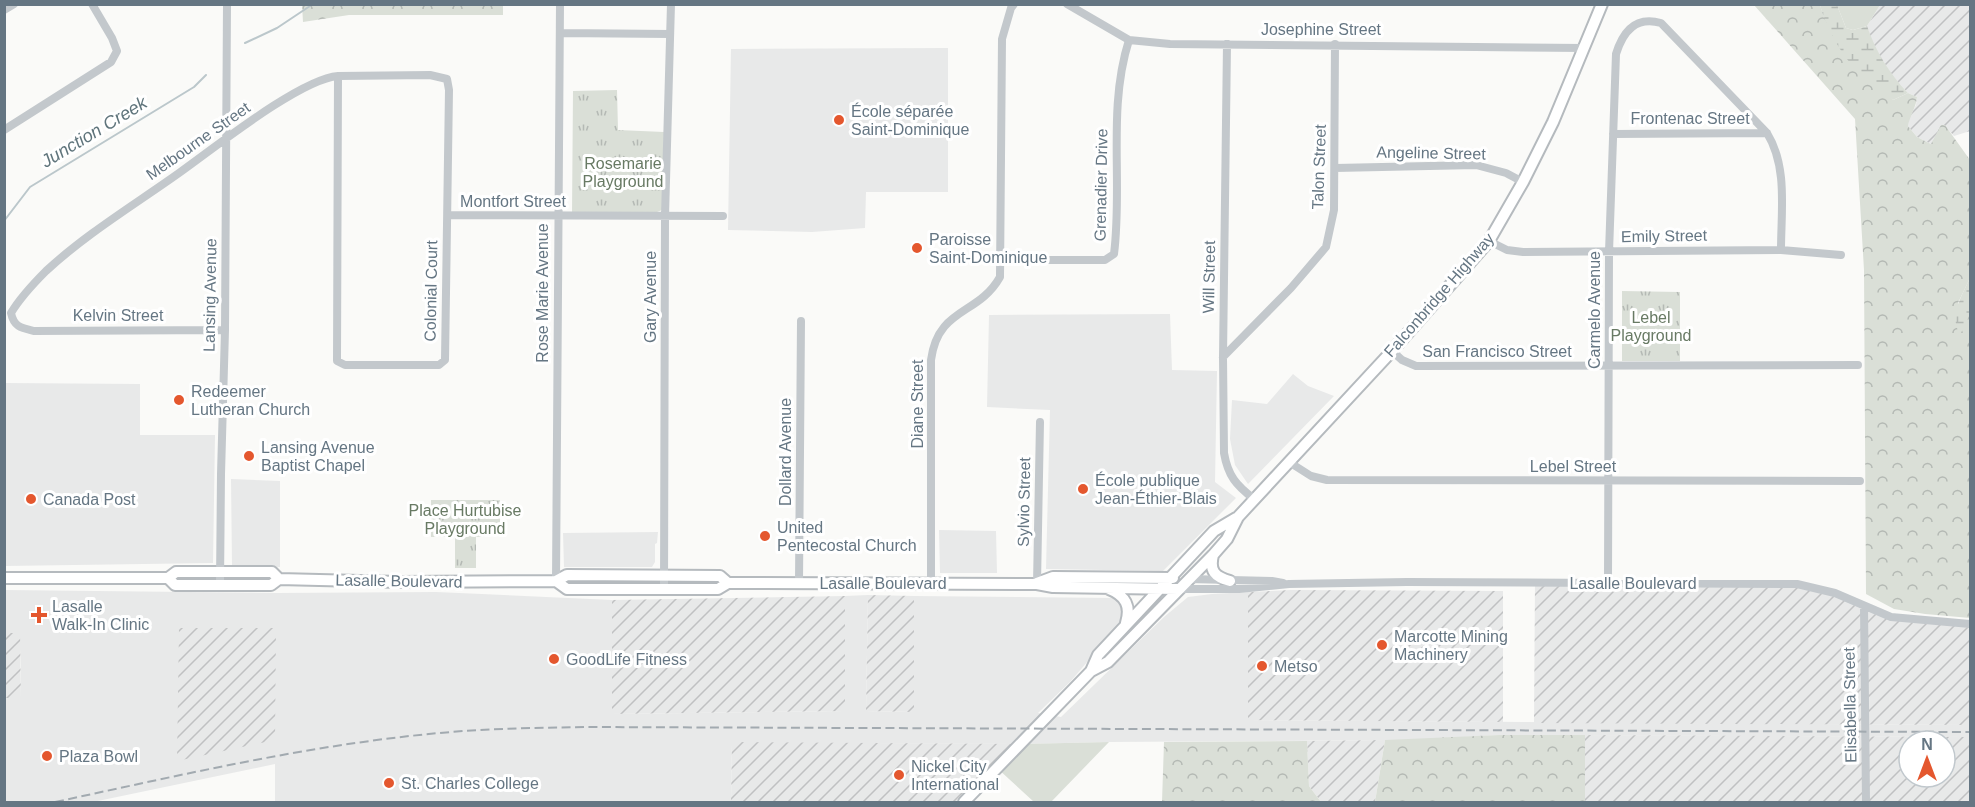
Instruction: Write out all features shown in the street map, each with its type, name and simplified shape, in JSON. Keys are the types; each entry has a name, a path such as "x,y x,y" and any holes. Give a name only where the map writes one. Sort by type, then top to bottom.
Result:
{"main road":[{"name":"Falconbridge Highway","path":"964,802 1091,671 1108,662 1212,555 1227,539 1238,517 1490,241 1523,183 1553,122 1602,4"},
{"name":"Falconbridge Highway","path":"1091,671 1098,655 1214,531 1238,517"},
{"path":"1212,555 1213,572 1221,579 1230,581"},
{"name":"Lasalle Boulevard","path":"4,578 168,578 176,572 220,571 272,572 279,579"},
{"name":"Lasalle Boulevard","path":"168,578 175,585 271,585 279,579 556,582 567,575 720,576 728,583"},
{"name":"Lasalle Boulevard","path":"1037,584 1053,577 1189,579"},
{"name":"Lasalle Boulevard","path":"556,582 567,589 718,589 728,583 1037,584 1053,587 1178,589"},
{"path":"1106,587 1121,595 1127,604 1129,609 1126,624"}],"street":[{"path":"4,10 14,4"},
{"path":"4,130 111,62 117,51 92,4"},
{"name":"Lansing Avenue","path":"220,585 225,330 227,4"},
{"name":"Rose Marie Avenue","path":"556,582 560,4"},
{"name":"Gary Avenue","path":"664,590 665,216 671,4"},
{"name":"Diane Street","path":"931,584 931,360 940,330 953,317 981,300 993,289 1000,277 1002,39 1014,4"},
{"name":"Josephine Street","path":"1067,4 1129,40 1170,44 1584,48"},
{"name":"Carmelo Avenue","path":"1608,583 1609,252 1616,54 1620,38 1633,26 1642,22 1651,20 1661,23 1767,133"},
{"path":"560,33 670,34"},
{"name":"Grenadier Drive","path":"1001,260 1105,260 1114,254 1117,227 1118,93 1122,61 1129,40"},
{"name":"Will Street","path":"1227,44 1224,453 1227,468 1242,489 1254,499"},
{"name":"Talon Street","path":"1223,357 1291,288 1326,247 1334,210 1335,44"},
{"name":"Melbourne Street","path":"13,322 11,313 18,302 46,271 80,243 287,98 327,77 430,75 447,79"},
{"name":"Colonial Court","path":"338,76 338,361 345,365 439,365 445,360 449,90 447,79"},
{"path":"1767,133 1776,148 1781,166 1780,250"},
{"name":"Frontenac Street","path":"1613,134 1767,133"},
{"name":"Angeline Street","path":"1335,168 1476,165 1491,168 1523,183"},
{"name":"Montfort Street","path":"448,216 723,216"},
{"name":"Emily Street","path":"1490,241 1507,250 1523,252 1780,250 1841,255"},
{"name":"Dollard Avenue","path":"799,583 801,321"},
{"name":"Kelvin Street","path":"13,322 21,328 34,331 225,330"},
{"name":"San Francisco Street","path":"1392,351 1402,360 1416,366 1858,365"},
{"name":"Sylvio Street","path":"1037,584 1040,422"},
{"name":"Lebel Street","path":"1289,462 1311,476 1327,480 1860,481"},
{"name":"Lasalle Boulevard","path":"1189,579 1272,581 1289,584"},
{"name":"Lasalle Boulevard","path":"1178,589 1239,589 1289,584 1797,584 1834,593 1882,614 1908,620 1971,624"},
{"name":"Elisabella Street","path":"1864,606 1866,802"}],"shaded area":[{"path":"1880,5 1970,5 1970,131 1954,136 1945,126 1931,144 1917,137 1908,126 1917,97 1908,93 1893,77 1873,45 1867,26"},
{"name":"École séparée Saint-Dominique","path":"948,48 948,192 866,192 865,228 812,232 728,230 731,49"},
{"path":"1170,314 1172,370 1217,371 1215,482 1236,498 1163,571 1046,569 1050,410 987,407 989,315"},
{"path":"1293,374 1308,386 1334,396 1248,484 1235,465 1230,439 1232,400 1267,404"},
{"path":"5,383 140,384 140,435 215,435 213,563 5,566"},
{"path":"231,479 280,481 280,567 232,565"},
{"path":"939,530 996,531 997,573 940,573"},
{"path":"658,532 655,562 652,567 564,567 563,533"},
{"path":"1535,583 1811,586 1882,614 1970,625 1970,725 1534,723"},
{"path":"5,590 436,592 612,600 613,714 845,711 845,596 868,595 866,711 913,712 914,596 1114,598 1123,603 1124,619 1070,682 1038,713 1061,717 1164,617 1188,597 1248,592 1249,720 1970,725 1970,737 1957,737 1957,729 1897,729 1897,737 1499,735 1413,740 1021,744 732,743 731,802 275,802 275,764 93,802 5,802 4,698 21,697 21,665 19,633 5,633"},
{"path":"1291,590 1503,591 1503,722 1248,720 1248,592"},
{"path":"868,595 914,596 914,712 866,711"},
{"path":"845,596 845,711 612,714 612,600"},
{"path":"179,628 276,628 275,740 177,761"},
{"path":"4,633 20,633 21,698 5,698"},
{"path":"1585,735 1897,737 1897,789 1957,789 1957,737 1970,737 1970,802 1585,802"},
{"path":"1385,740 1375,802 1321,802 1309,786 1307,741"},
{"path":"732,742 1021,744 964,802 731,802"}],"green space":[{"path":"302,5 503,5 503,15 349,15 303,22"},
{"path":"1754,5 1820,5 1824,17 1893,100 1908,93 1917,97 1908,126 1917,137 1931,144 1941,125 1945,125 1970,160 1970,278 1958,303 1970,314 1970,618 1894,609 1866,594 1864,270 1855,119"},
{"path":"1820,5 1837,5 1846,28 1853,30 1867,26 1884,62 1908,93 1893,100 1863,77 1837,43"},
{"path":"1837,5 1880,5 1867,26 1853,30 1846,28"},
{"name":"Rosemarie Playground","path":"617,90 618,130 664,132 662,210 657,212 572,213 573,91"},
{"path":"1970,278 1970,314 1960,335 1956,314"},
{"name":"Lebel Playground","path":"1622,291 1680,292 1680,361 1622,361"},
{"name":"Place Hurtubise Playground","path":"431,500 500,500 500,536 476,537 476,568 455,568 455,537 431,537"},
{"path":"1499,735 1585,735 1585,802 1375,802 1385,740"},
{"path":"1307,741 1309,786 1321,802 1162,802 1164,742"},
{"path":"1109,742 1051,802 1034,802 997,768 1021,744"}],"waterway":[{"name":"Junction Creek","path":"245,43 277,28 313,4"},
{"name":"Junction Creek","path":"4,221 30,187 194,87 206,75"}],"railway":[{"path":"55,802 203,770 301,752 401,737 503,729 588,727 1970,732"}],"place":[{"name":"École séparée Saint-Dominique","path":"839,120"},
{"name":"Paroisse Saint-Dominique","path":"917,248"},
{"name":"Redeemer Lutheran Church","path":"179,400"},
{"name":"Lansing Avenue Baptist Chapel","path":"249,456"},
{"name":"École publique Jean-Éthier-Blais","path":"1083,489"},
{"name":"Canada Post","path":"31,499"},
{"name":"United Pentecostal Church","path":"765,536"},
{"name":"Lasalle Walk-In Clinic","path":"39,615"},
{"name":"Marcotte Mining Machinery","path":"1382,645"},
{"name":"GoodLife Fitness","path":"554,659"},
{"name":"Metso","path":"1262,666"},
{"name":"Plaza Bowl","path":"47,756"},
{"name":"Nickel City International","path":"899,775"},
{"name":"St. Charles College","path":"389,783"}]}
